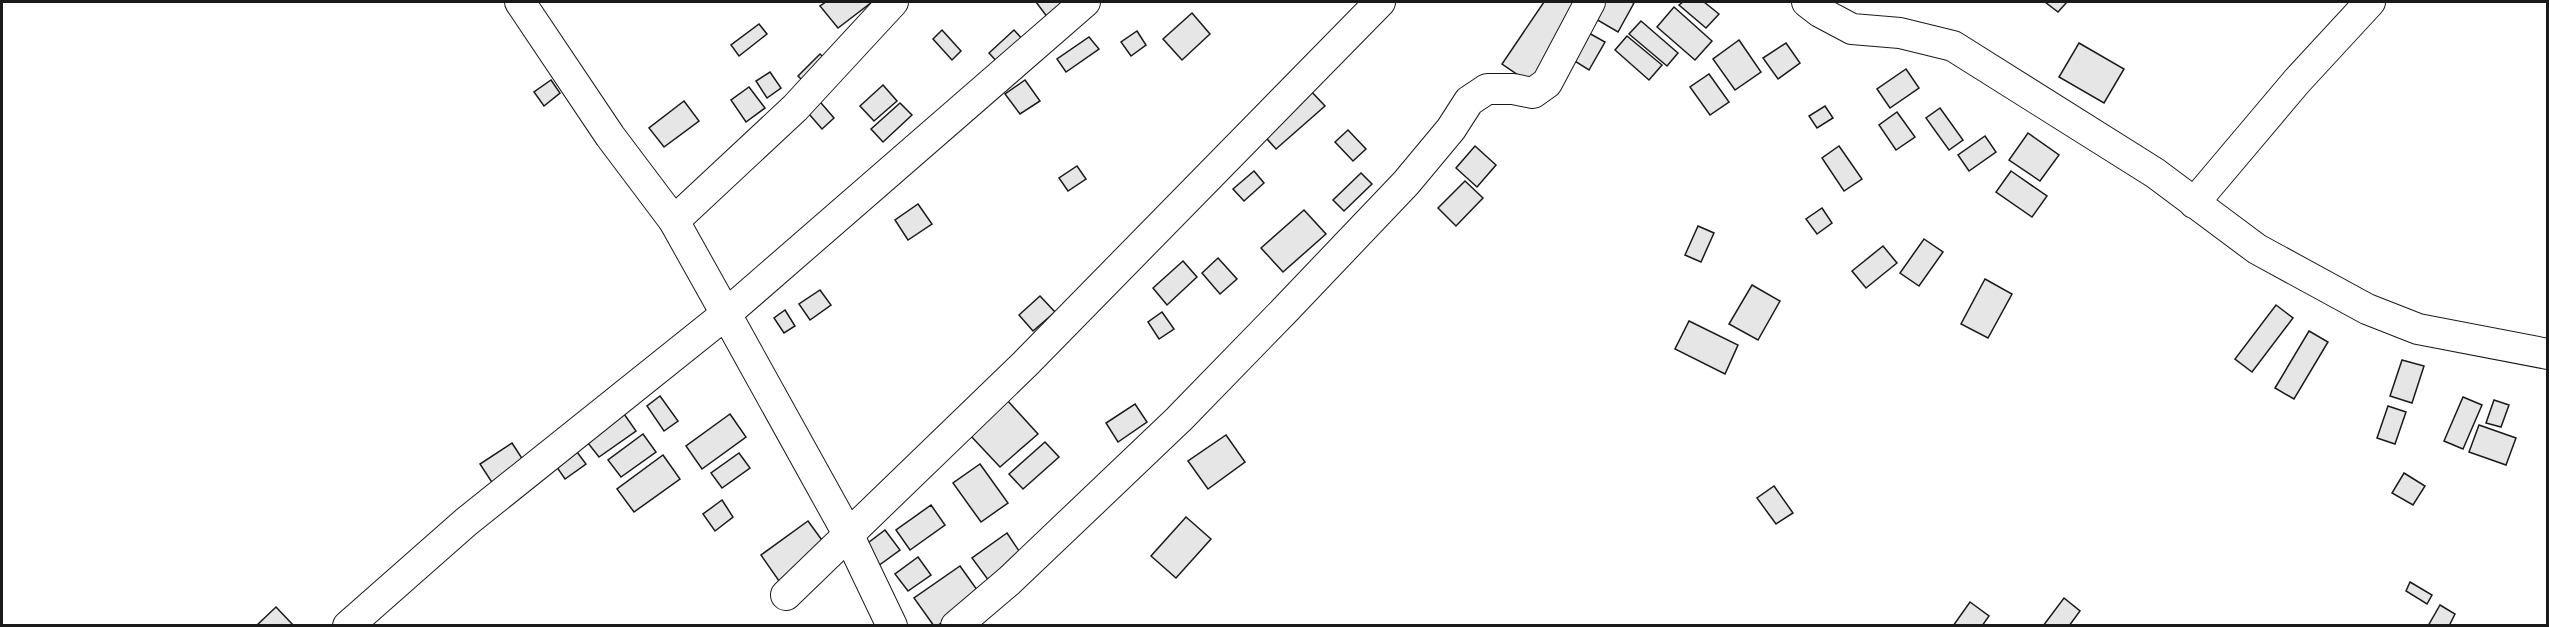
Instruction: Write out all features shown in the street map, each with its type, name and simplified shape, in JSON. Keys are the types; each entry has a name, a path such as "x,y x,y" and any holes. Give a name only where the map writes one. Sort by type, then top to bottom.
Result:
{"street":[{"path":"520,2 610,136 674,221 848,534 892,626"},
{"path":"674,221 795,108 893,2"},
{"path":"348,626 466,522 726,314 1085,2"},
{"path":"786,595 1024,364 1380,2"},
{"path":"956,626 1009,581 1162,435 1269,327 1406,183 1451,129 1469,101 1487,89 1513,88 1533,93 1547,83 1590,2"},
{"path":"1807,2 1820,12 1852,29 1900,33 1953,46 2155,173 2257,249 2367,309 2418,329 2547,354"},
{"path":"2194,203 2297,81 2370,2"}],"building":[{"path":"826,2 872,2 838,28 820,6"},
{"path":"1036,2 1072,2 1048,18"},
{"path":"1544,2 1585,2 1530,83 1502,64"},
{"path":"1596,2 1634,3 1618,32 1589,15"},
{"path":"1683,2 1704,2 1719,14 1706,28 1679,5"},
{"path":"2045,2 2067,2 2058,12"},
{"path":"1674,7 1712,41 1695,60 1657,27"},
{"path":"1192,13 1210,34 1182,60 1163,39"},
{"path":"1641,21 1678,53 1667,66 1629,34"},
{"path":"759,24 767,34 739,56 731,45"},
{"path":"1580,28 1605,42 1589,70 1565,55"},
{"path":"942,30 961,51 952,60 933,39"},
{"path":"1014,30 1024,41 999,64 989,53"},
{"path":"1137,31 1146,45 1131,56 1121,42"},
{"path":"1627,36 1662,65 1649,80 1615,50"},
{"path":"1089,37 1099,49 1066,72 1057,59"},
{"path":"1739,40 1761,72 1735,90 1713,59"},
{"path":"1786,43 1800,63 1778,79 1763,58"},
{"path":"2079,43 2124,69 2104,103 2059,77"},
{"path":"820,54 833,66 811,89 798,76"},
{"path":"1906,69 1919,88 1890,108 1877,89"},
{"path":"770,72 781,88 767,98 756,81"},
{"path":"1709,74 1729,102 1710,115 1690,87"},
{"path":"551,80 560,93 544,106 534,92"},
{"path":"1025,80 1040,101 1020,114 1005,94"},
{"path":"883,85 897,101 874,121 860,106"},
{"path":"749,87 765,108 746,122 731,100"},
{"path":"1308,88 1325,106 1276,149 1260,131"},
{"path":"815,96 834,118 822,129 803,107"},
{"path":"684,101 699,121 664,147 649,128"},
{"path":"900,103 912,115 883,142 871,129"},
{"path":"1825,106 1833,118 1817,128 1809,116"},
{"path":"1940,108 1963,140 1949,150 1926,118"},
{"path":"1897,112 1915,137 1896,150 1879,125"},
{"path":"1348,130 1366,149 1353,161 1335,142"},
{"path":"2028,133 2059,155 2040,181 2009,160"},
{"path":"1985,136 1996,152 1969,171 1958,155"},
{"path":"1475,146 1496,165 1477,187 1456,168"},
{"path":"1839,146 1862,179 1844,191 1822,158"},
{"path":"1077,166 1086,179 1068,191 1059,178"},
{"path":"1254,171 1264,183 1244,201 1233,189"},
{"path":"2011,171 2047,196 2032,217 1996,192"},
{"path":"1361,173 1372,184 1344,211 1333,200"},
{"path":"1465,181 1483,198 1456,226 1438,208"},
{"path":"918,204 932,224 908,240 895,220"},
{"path":"1822,208 1832,223 1817,234 1806,219"},
{"path":"1304,210 1326,234 1283,272 1261,248"},
{"path":"1698,226 1714,233 1701,262 1685,255"},
{"path":"1924,239 1943,252 1919,286 1900,273"},
{"path":"1883,246 1897,263 1866,288 1852,271"},
{"path":"1218,258 1237,279 1220,294 1202,273"},
{"path":"1183,261 1197,277 1167,305 1153,288"},
{"path":"1985,279 2012,294 1988,338 1961,324"},
{"path":"1752,285 1780,301 1758,340 1729,324"},
{"path":"820,290 831,305 810,320 799,304"},
{"path":"1040,296 1055,312 1033,331 1019,315"},
{"path":"2276,305 2293,318 2252,372 2235,359"},
{"path":"785,310 795,326 784,333 774,318"},
{"path":"1162,312 1174,329 1159,339 1148,322"},
{"path":"1689,321 1738,345 1725,374 1675,349"},
{"path":"2309,331 2328,342 2294,399 2275,388"},
{"path":"2402,360 2424,366 2412,403 2390,396"},
{"path":"660,396 678,421 664,431 647,406"},
{"path":"2463,397 2482,405 2463,449 2444,441"},
{"path":"1007,400 1038,434 1000,467 969,434"},
{"path":"2494,400 2509,405 2501,427 2486,423"},
{"path":"1135,404 1147,422 1118,442 1106,423"},
{"path":"2388,406 2406,412 2395,444 2377,438"},
{"path":"622,411 636,431 599,457 584,438"},
{"path":"730,414 746,437 702,469 686,446"},
{"path":"2479,425 2516,438 2506,465 2469,452"},
{"path":"643,434 656,452 621,477 608,460"},
{"path":"1226,435 1245,462 1208,489 1188,461"},
{"path":"1045,442 1059,457 1023,489 1009,474"},
{"path":"512,443 525,463 493,484 480,464"},
{"path":"574,448 586,464 565,479 554,463"},
{"path":"739,453 750,468 722,488 711,473"},
{"path":"663,455 680,479 634,512 617,489"},
{"path":"980,464 1008,503 981,522 953,483"},
{"path":"2404,473 2425,486 2413,505 2392,493"},
{"path":"1774,486 1793,513 1776,524 1757,498"},
{"path":"722,500 733,517 715,531 703,514"},
{"path":"931,505 945,525 910,550 896,530"},
{"path":"1186,517 1211,539 1176,578 1151,556"},
{"path":"808,521 827,547 779,581 761,555"},
{"path":"885,530 900,550 878,566 864,546"},
{"path":"1007,533 1023,557 989,581 972,558"},
{"path":"918,557 931,575 908,591 895,574"},
{"path":"960,566 980,594 934,626 914,598"},
{"path":"2410,582 2432,595 2427,604 2406,591"},
{"path":"2064,598 2080,611 2069,626 2043,626"},
{"path":"1970,602 1989,616 1982,626 1953,626"},
{"path":"2440,605 2455,614 2449,626 2428,626"},
{"path":"276,607 294,626 256,626"}]}
